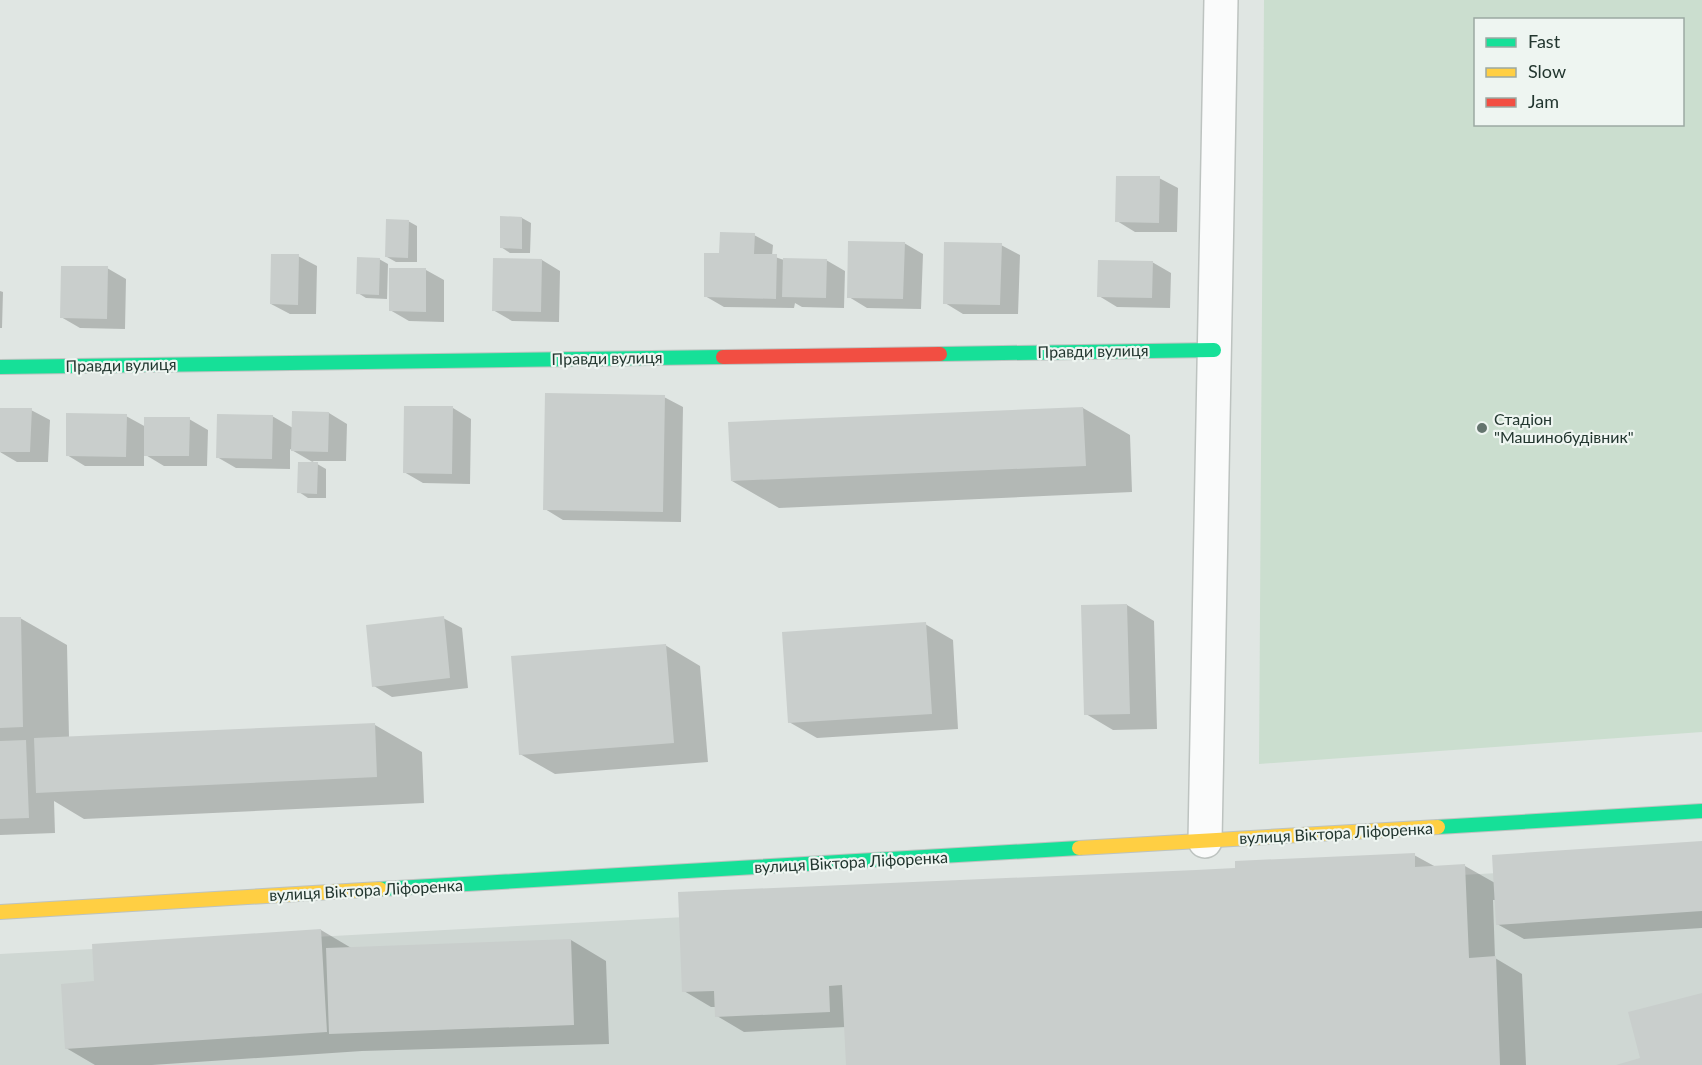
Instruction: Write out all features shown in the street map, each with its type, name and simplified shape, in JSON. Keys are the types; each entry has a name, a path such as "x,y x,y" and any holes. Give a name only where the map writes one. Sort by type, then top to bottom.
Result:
{"street":[{"path":"1204,841 1221,0"},
{"name":"Правди вулиця","path":"0,367 1215,350"},
{"name":"вулиця Віктора Ліфоренка","path":"0,912 1702,811"}],"shaded area":[{"path":"1702,862 1702,1065 0,1065 0,954"}],"green space":[{"name":"Стадіон \"Машинобудівник\"","path":"1264,0 1702,0 1702,732 1259,764"}],"building":[{"path":"1116,176 1160,176 1159,223 1115,222"},
{"path":"500,216 522,217 522,249 500,248"},
{"path":"386,219 409,220 408,258 385,257"},
{"path":"720,232 755,233 754,254 777,254 776,299 704,297 704,253 719,253"},
{"path":"848,241 905,242 903,299 847,298"},
{"path":"944,242 1002,243 1000,305 943,304"},
{"path":"271,254 299,254 298,305 270,304"},
{"path":"357,257 380,258 379,295 356,294"},
{"path":"493,258 542,259 541,312 492,311"},
{"path":"783,258 827,259 826,298 782,297"},
{"path":"1098,260 1153,261 1152,298 1097,297"},
{"path":"61,266 108,266 107,319 60,318"},
{"path":"389,268 426,268 426,312 389,311"},
{"path":"545,393 665,395 663,512 543,510"},
{"path":"404,406 453,406 452,474 403,473"},
{"path":"1083,407 1086,466 731,481 728,422"},
{"path":"0,408 32,408 30,452 0,452"},
{"path":"292,411 329,412 328,452 291,451"},
{"path":"66,413 127,414 126,457 66,456"},
{"path":"217,414 273,415 272,459 216,458"},
{"path":"144,417 190,417 189,456 144,456"},
{"path":"298,462 318,462 317,494 297,493"},
{"path":"1127,604 1130,714 1084,715 1081,605"},
{"path":"444,616 450,678 372,687 366,625"},
{"path":"0,617 21,617 23,727 0,728"},
{"path":"926,622 932,714 788,723 782,632"},
{"path":"666,644 674,743 519,755 511,656"},
{"path":"375,723 377,777 36,793 34,738"},
{"path":"26,740 29,818 0,819 0,741"},
{"path":"1702,841 1702,911 1496,925 1492,855"},
{"path":"1415,853 1415,867 1465,864 1469,958 1496,956 1500,1065 846,1065 842,985 829,986 830,1012 715,1017 714,991 682,992 678,892 1235,868 1235,861"},
{"path":"321,929 327,1032 65,1049 61,984 94,981 92,944"},
{"path":"571,939 574,1025 329,1034 326,948"},
{"path":"1702,993 1702,1065 1616,1065 1640,1058 1628,1012"}],"traffic: fast":[{"path":"940,354 1214,350"},
{"path":"0,367 723,357"},
{"path":"1438,827 1702,811"},
{"path":"380,889 1079,848"}],"traffic: slow":[{"path":"1079,848 1438,827"},
{"path":"0,912 380,889"}],"traffic: jam":[{"path":"723,357 940,354"}],"place":[{"name":"Стадіон \"Машинобудівник\"","path":"1482,428"}]}
